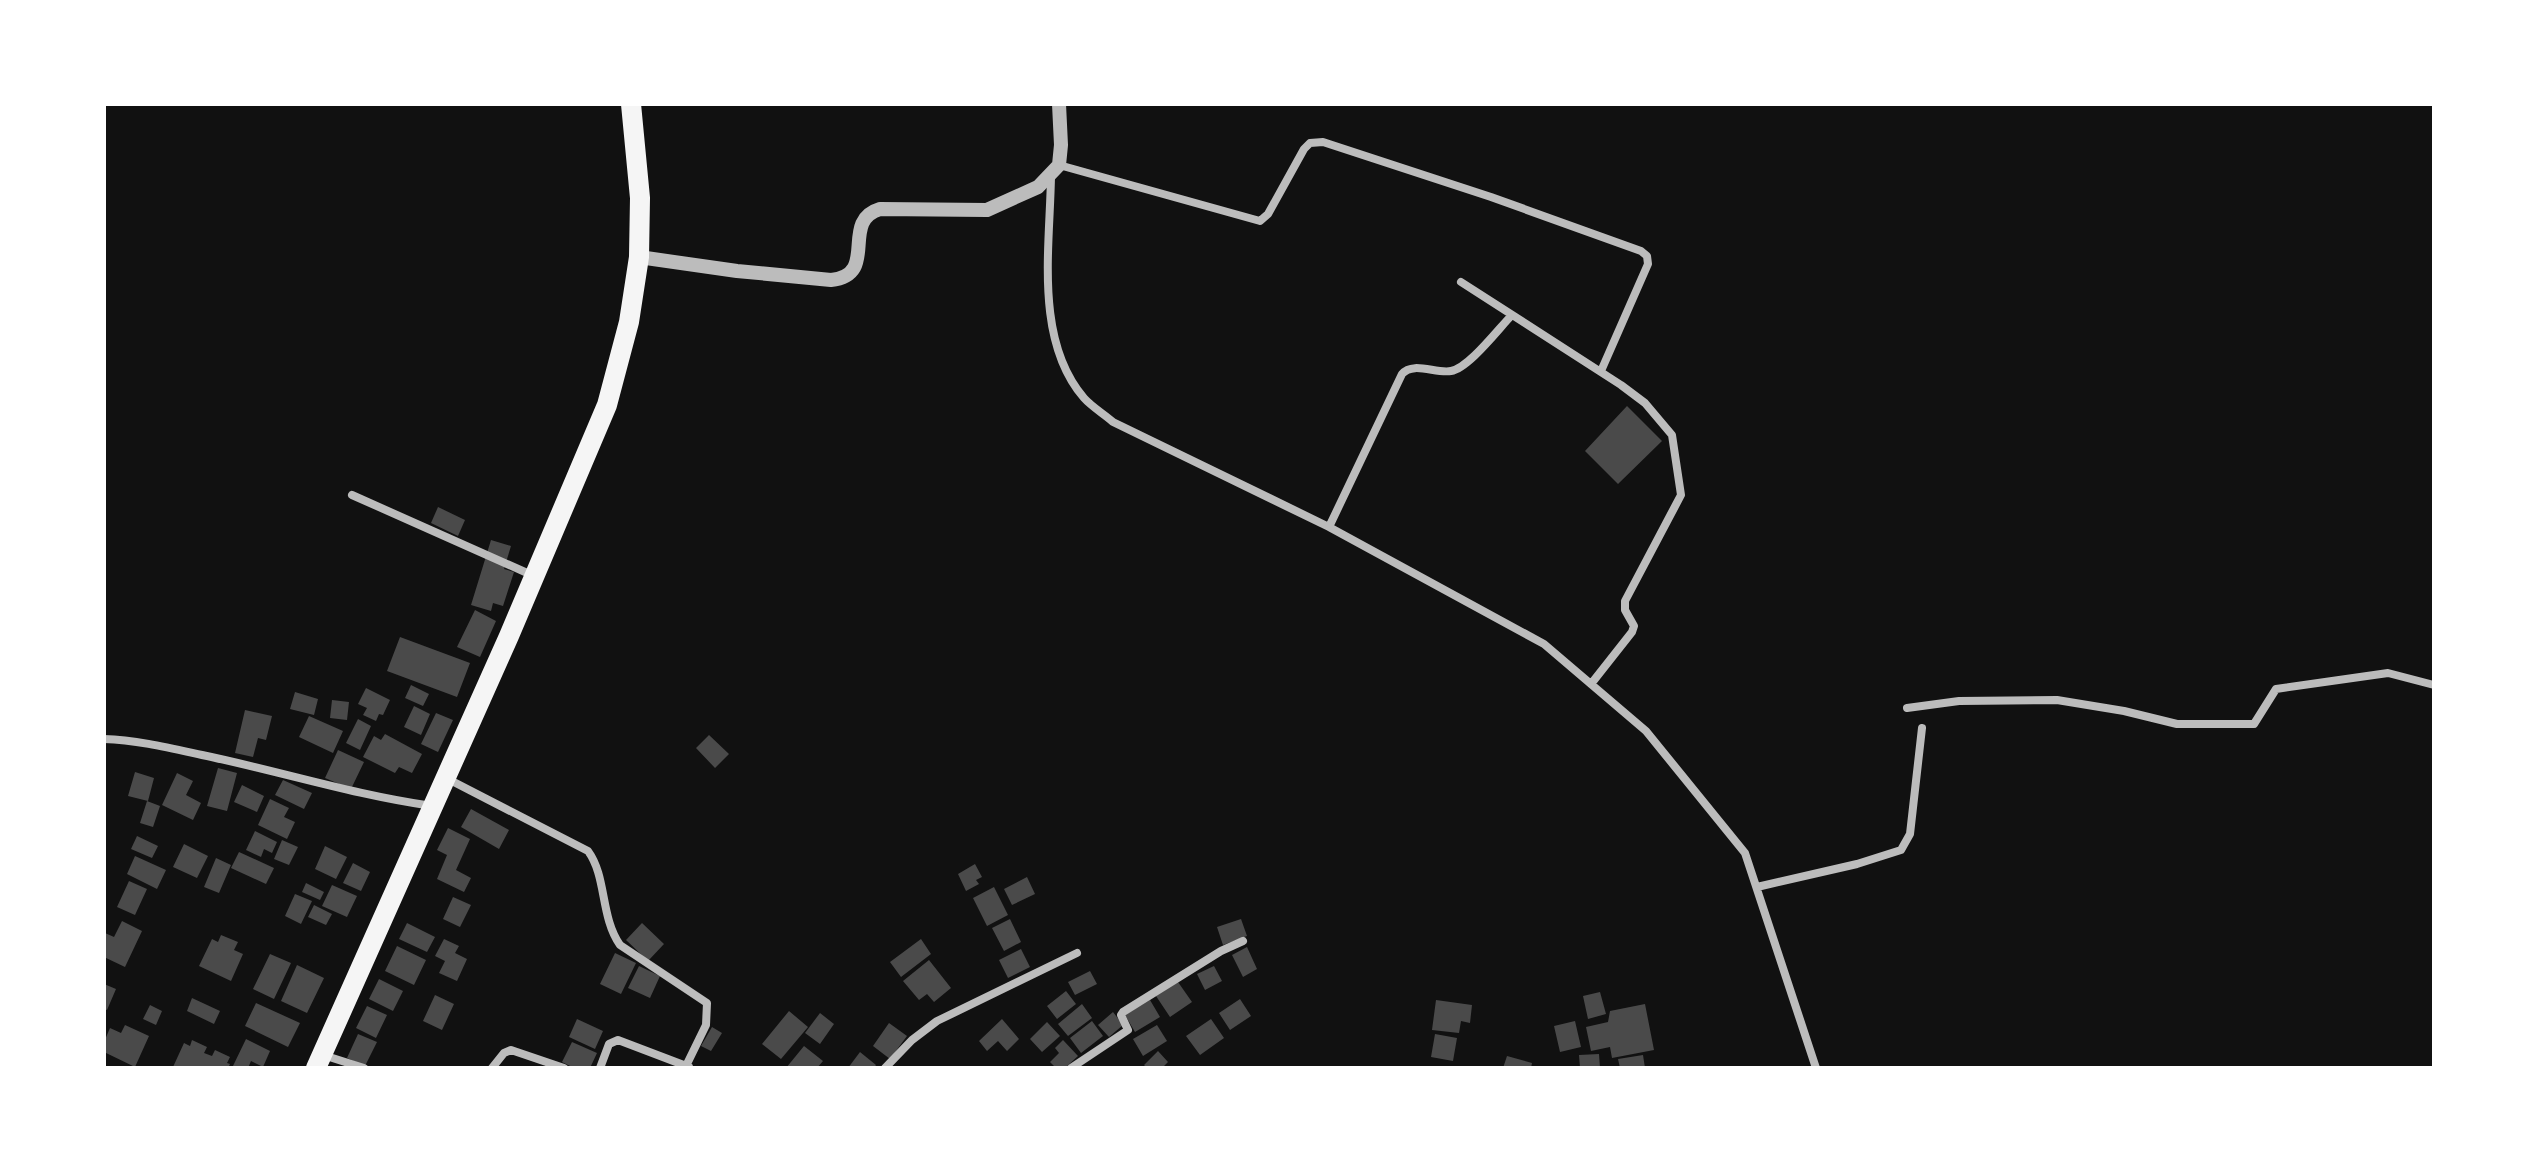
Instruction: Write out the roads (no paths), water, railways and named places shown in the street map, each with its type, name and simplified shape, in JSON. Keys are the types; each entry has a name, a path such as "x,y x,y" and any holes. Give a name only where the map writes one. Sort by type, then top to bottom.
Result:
{"main road":[{"path":"319,1061 535,576 607,405 629,322 639,257 640,198 631,104"}],"street":[{"path":"1059,104 1061,145 1055,170 1049,310 1059,356 1085,399 1113,422 1329,527 1544,644 1646,731 1745,853 1816,1068"},
{"path":"1055,170 1260,221 1268,214 1304,149 1310,143 1323,142 1491,197 1641,251 1647,256 1648,264 1601,371"},
{"path":"639,257 737,271 844,279 856,264 861,222 865,215 873,211 987,210 1038,187 1055,170"},
{"path":"1461,282 1601,371 1645,403 1672,435 1681,495 1625,601 1625,610 1634,626 1632,632 1591,684"},
{"path":"1329,527 1402,374 1411,368 1456,369 1512,315"},
{"path":"352,495 535,576"},
{"path":"1907,708 1959,701 2057,700 2177,724 2254,724 2276,689 2388,673 2434,685"},
{"path":"1757,887 1857,864 1901,850 1910,834 1922,728"},
{"path":"104,739 122,739 179,750 382,799 434,806"},
{"path":"445,778 588,851 594,859 605,915 620,945 707,1003 706,1025 688,1067 618,1040 609,1044 600,1068"},
{"path":"1071,1068 1126,1032 1128,1028 1121,1015 1123,1012 1221,951 1243,941"},
{"path":"885,1068 912,1040 937,1021 1077,953"},
{"path":"492,1068 504,1053 511,1050 564,1068"},
{"path":"319,1061 364,1068"}]}
